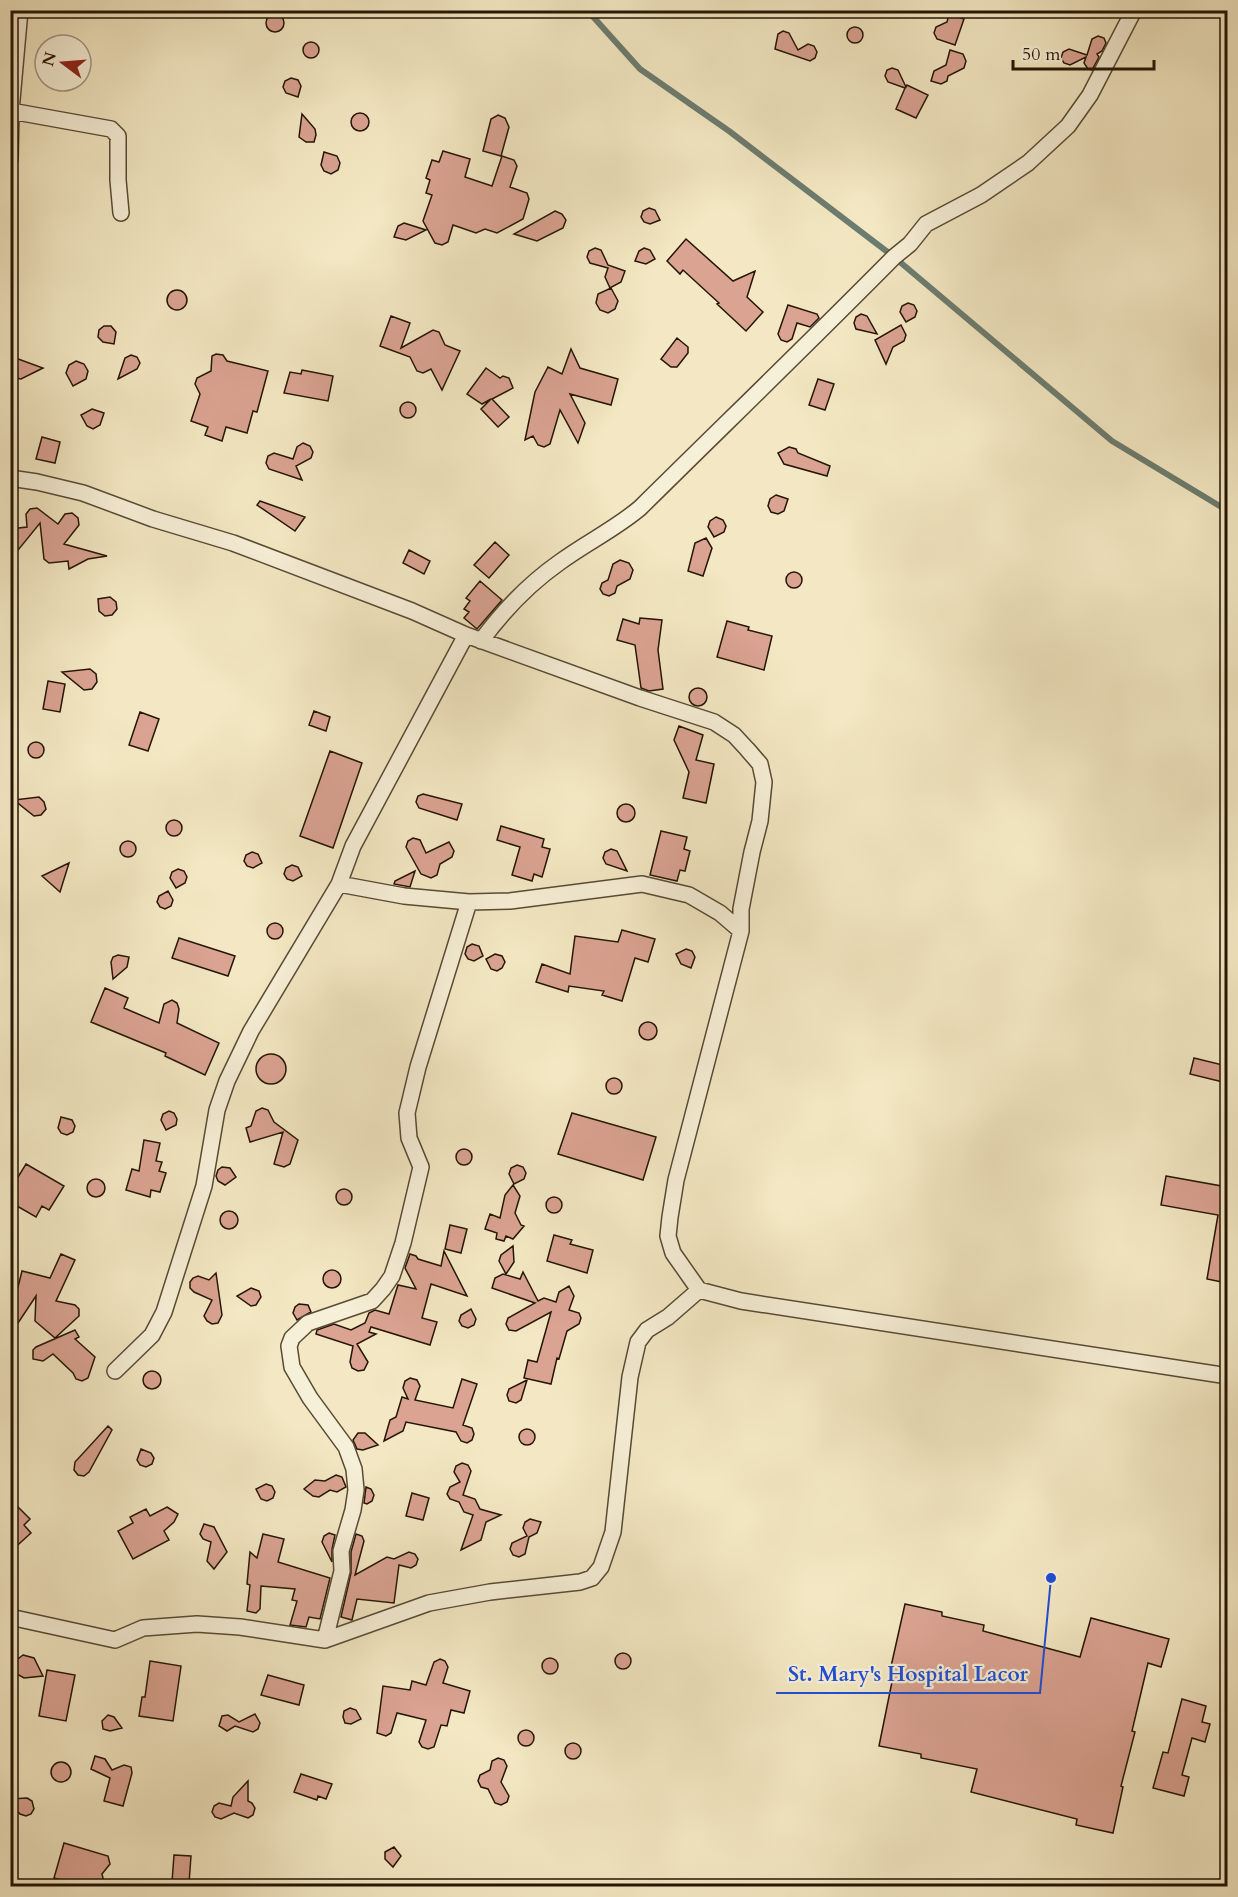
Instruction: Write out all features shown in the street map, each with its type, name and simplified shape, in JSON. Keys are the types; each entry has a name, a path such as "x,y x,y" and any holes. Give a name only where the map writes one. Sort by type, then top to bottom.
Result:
{"street":[{"path":"10,159 11,111 20,10"},
{"path":"481,641 520,595 558,563 640,508 766,382 791,361 894,257 910,244 926,224 981,195 1018,169 1068,126 1090,95 1134,10"},
{"path":"11,111 111,129 116,132 121,213"},
{"path":"10,478 37,482 83,494 153,519 233,543 412,611 481,641 714,722 734,735 747,748 760,764 764,782 760,821 741,909 741,931 679,1168 668,1236 673,1253 699,1290 741,1301 1227,1376"},
{"path":"115,1371 152,1335 164,1312 204,1186 217,1110 227,1081 251,1031 339,884 352,846 466,635"},
{"path":"339,884 404,896 469,903 510,901 642,884 689,895 720,913 741,931"},
{"path":"325,1640 342,1571 340,1551 353,1510 356,1490 354,1469 346,1447 310,1398 292,1367 289,1346 292,1338 308,1323 372,1301 392,1276 403,1243 421,1167 409,1138 407,1113 418,1067 469,903"},
{"path":"10,1617 115,1640 143,1628 197,1624 240,1627 325,1640 429,1603 490,1592 580,1582 592,1578 601,1567 613,1532 630,1377 638,1342 647,1330 668,1317 699,1290"}],"building":[{"path":"271,14 279,14 284,19 282,30 271,32 266,27 266,19"},
{"path":"949,14 964,19 955,45 937,39 934,33 936,27 947,22"},
{"path":"855,27 861,29 863,35 861,41 855,43 849,41 847,35 849,29"},
{"path":"783,31 789,33 798,50 808,44 814,46 817,52 815,58 810,61 775,49 778,34"},
{"path":"1098,36 1104,38 1106,43 1102,51 1097,54 1099,57 1092,70 1088,69 1084,63 1086,57 1070,65 1064,63 1061,58 1063,52 1069,49 1087,55 1092,39"},
{"path":"308,42 314,42 319,50 317,56 308,58 303,53 303,47"},
{"path":"950,50 963,54 966,61 964,68 948,76 947,81 941,84 931,81 934,71 946,65"},
{"path":"892,68 898,70 906,87 907,85 928,95 916,118 896,109 905,88 888,82 885,76 887,70"},
{"path":"291,78 298,80 301,86 298,97 286,93 283,87 285,81"},
{"path":"360,113 366,116 369,122 366,128 360,131 354,128 351,122 354,116"},
{"path":"302,114 315,129 314,142 306,142 299,137"},
{"path":"498,115 505,118 509,127 501,156 483,151 491,119"},
{"path":"443,151 470,159 465,177 492,186 502,156 514,160 517,166 510,187 527,193 529,199 523,219 497,233 485,229 476,233 453,225 448,242 442,245 435,243 423,221 432,195 426,193 430,180 426,178 432,160 439,162"},
{"path":"324,152 337,156 340,163 338,170 331,174 324,171 321,165"},
{"path":"649,208 655,210 660,220 650,224 644,222 641,217 643,211"},
{"path":"555,211 562,214 566,220 563,228 537,241 514,234"},
{"path":"404,223 426,230 406,240 394,237 398,226"},
{"path":"686,239 733,281 755,271 747,297 763,312 746,331 683,270 680,274 667,261"},
{"path":"595,248 601,250 608,265 625,271 621,282 610,288 605,277 608,268 590,263 587,257 589,251"},
{"path":"644,248 650,250 655,259 646,264 635,261 639,251"},
{"path":"611,288 618,301 615,309 608,313 600,310 596,303 598,294"},
{"path":"177,290 184,293 187,300 184,307 177,310 170,307 167,300 170,293"},
{"path":"908,303 914,305 917,311 915,317 906,322 900,312 902,306"},
{"path":"788,305 817,314 819,318 810,327 797,323 792,339 787,342 781,340 778,334"},
{"path":"861,314 867,316 877,334 856,329 854,323 856,317"},
{"path":"391,316 410,323 401,348 433,330 439,332 445,345 460,351 442,390 431,369 423,373 417,371 410,357 380,346"},
{"path":"901,325 906,335 904,341 893,347 886,364 875,340"},
{"path":"104,326 111,326 116,332 114,344 103,342 98,337 99,330"},
{"path":"677,338 688,347 688,353 677,367 671,367 661,359"},
{"path":"571,349 580,368 618,379 611,405 570,394 585,423 578,443 560,410 550,444 544,447 538,445 533,436 525,440 535,392 548,367 562,374"},
{"path":"131,355 137,357 140,363 137,369 118,379 125,358"},
{"path":"223,355 227,361 268,371 257,412 253,411 247,433 226,427 222,441 205,435 208,427 191,421 200,394 195,384 197,378 211,371 212,356"},
{"path":"10,356 43,368 21,379 10,377"},
{"path":"76,361 84,364 88,371 86,379 73,386 66,373 69,365"},
{"path":"486,368 500,378 503,376 509,378 513,388 492,399 509,417 498,427 481,409 491,399 482,404 467,394"},
{"path":"302,370 333,376 328,401 284,393 290,372 301,374"},
{"path":"818,379 834,384 825,410 809,405"},
{"path":"408,402 414,404 416,410 414,416 408,418 402,416 400,410 402,404"},
{"path":"92,409 104,413 100,425 93,429 87,426 81,415"},
{"path":"42,437 60,442 55,463 36,459"},
{"path":"303,443 310,446 313,452 311,458 296,466 302,480 269,469 266,463 268,456 274,453 293,459 297,447"},
{"path":"789,447 830,466 827,476 784,464 778,453"},
{"path":"776,495 788,499 784,511 778,514 771,512 768,506 770,499"},
{"path":"260,501 305,517 295,531 257,505"},
{"path":"37,508 58,524 65,514 72,513 78,518 79,525 64,544 107,556 88,559 69,569 68,561 49,563 44,559 40,523 10,560 10,529 27,527 26,514 30,509"},
{"path":"716,517 723,520 726,526 724,532 714,537 708,527 710,521"},
{"path":"706,538 712,548 703,576 688,571 695,543"},
{"path":"495,542 509,555 489,578 474,565"},
{"path":"409,550 430,561 424,574 403,563"},
{"path":"620,560 629,563 633,570 630,579 617,586 615,593 609,596 603,594 600,589 602,583 608,580 613,564"},
{"path":"794,572 802,580 794,588 786,580"},
{"path":"480,581 502,600 477,629 464,618 469,612 464,609 470,601 466,598"},
{"path":"110,597 116,602 117,609 112,615 105,616 99,611 98,599"},
{"path":"640,618 662,620 658,650 663,689 649,691 641,688 635,645 617,640 623,619 639,624"},
{"path":"727,621 749,627 748,630 772,636 764,670 717,657"},
{"path":"90,669 96,674 97,682 92,689 84,690 62,672"},
{"path":"48,681 65,684 60,712 43,709"},
{"path":"698,688 704,691 707,697 704,703 698,706 692,703 689,697 692,691"},
{"path":"314,711 330,717 326,731 309,725"},
{"path":"140,712 159,719 148,751 129,745"},
{"path":"679,726 703,735 696,760 714,764 706,803 683,798 689,772 674,740"},
{"path":"33,742 39,742 44,750 42,756 33,758 28,753 28,747"},
{"path":"330,751 362,763 333,848 300,836"},
{"path":"423,794 462,804 457,820 419,808 416,802 418,796"},
{"path":"39,797 46,809 41,815 34,816 14,800"},
{"path":"622,804 630,804 635,809 633,820 622,822 617,817 617,809"},
{"path":"174,820 182,828 174,836 166,828"},
{"path":"501,826 544,839 542,847 550,849 542,877 534,874 532,881 512,875 520,847 497,840"},
{"path":"661,831 687,837 684,849 690,851 685,871 680,870 677,881 650,875"},
{"path":"413,838 420,840 426,853 449,842 454,851 452,857 440,864 437,875 431,878 421,874 406,847 408,841"},
{"path":"128,841 136,849 128,857 120,849"},
{"path":"611,849 617,851 627,871 606,864 603,858 605,852"},
{"path":"252,852 258,854 262,863 253,868 247,866 244,861 246,855"},
{"path":"69,863 60,892 42,876"},
{"path":"292,865 298,867 302,876 293,881 287,879 284,874 286,868"},
{"path":"178,869 184,871 187,877 185,883 176,888 170,878 172,872"},
{"path":"415,871 410,887 394,884 395,881"},
{"path":"168,891 173,900 171,906 165,909 157,902 159,896"},
{"path":"275,923 283,931 275,939 267,931"},
{"path":"622,930 655,939 648,962 635,958 622,1001 602,995 604,991 569,986 568,992 536,982 542,964 570,974 575,936 618,942"},
{"path":"179,938 235,956 228,976 172,958"},
{"path":"472,944 479,946 483,956 474,961 468,959 465,954 467,947"},
{"path":"686,949 692,951 695,957 691,968 681,964 676,954"},
{"path":"495,954 502,956 505,962 497,971 491,969 486,959"},
{"path":"118,955 129,957 127,967 113,979 111,962 113,957"},
{"path":"105,988 128,998 124,1008 159,1023 164,1004 172,1000 177,1003 179,1009 177,1023 219,1043 205,1075 165,1056 166,1053 91,1022"},
{"path":"648,1022 654,1025 657,1031 654,1037 648,1040 642,1037 639,1031 642,1025"},
{"path":"271,1054 277,1055 285,1063 285,1075 277,1083 271,1084 265,1083 257,1075 256,1069 257,1063 265,1055"},
{"path":"1194,1058 1227,1066 1227,1083 1190,1074"},
{"path":"614,1078 620,1080 622,1086 620,1092 614,1094 608,1092 606,1086 608,1080"},
{"path":"262,1108 268,1110 274,1122 298,1140 290,1164 284,1167 274,1164 283,1132 250,1142 246,1128 251,1126 256,1111"},
{"path":"169,1111 174,1113 177,1119 176,1125 166,1130 161,1120 163,1114"},
{"path":"572,1113 656,1137 643,1180 558,1154"},
{"path":"61,1117 72,1120 75,1126 73,1132 67,1135 61,1133 58,1128"},
{"path":"144,1140 160,1143 156,1161 162,1162 159,1171 166,1173 160,1192 151,1190 150,1197 126,1190 132,1169 139,1171"},
{"path":"464,1149 470,1151 472,1157 470,1163 464,1165 458,1163 456,1157 458,1151"},
{"path":"26,1164 64,1186 49,1210 42,1206 36,1217 10,1202 10,1190"},
{"path":"517,1165 523,1167 526,1173 524,1179 514,1184 509,1174 511,1168"},
{"path":"222,1167 230,1168 236,1177 225,1185 218,1181 216,1176"},
{"path":"1166,1176 1227,1187 1227,1283 1207,1279 1218,1215 1161,1205"},
{"path":"96,1179 102,1182 105,1188 102,1194 96,1197 90,1194 87,1188 90,1182"},
{"path":"513,1185 520,1196 515,1213 521,1225 524,1226 513,1239 506,1236 504,1241 496,1239 497,1233 485,1229 490,1214 500,1218 505,1195"},
{"path":"344,1189 350,1191 352,1197 350,1203 344,1205 338,1203 336,1197 338,1191"},
{"path":"554,1197 560,1199 562,1205 560,1211 554,1213 548,1211 546,1205 548,1199"},
{"path":"229,1211 235,1214 238,1220 235,1226 229,1229 223,1226 220,1220 223,1214"},
{"path":"450,1225 467,1229 461,1253 445,1249"},
{"path":"554,1235 572,1240 570,1244 593,1250 587,1273 547,1261"},
{"path":"513,1246 514,1262 506,1274 499,1261 501,1255"},
{"path":"444,1251 467,1296 431,1284 422,1318 437,1322 430,1345 371,1327 369,1332 376,1334 357,1344 368,1362 364,1370 358,1371 352,1368 350,1362 353,1346 316,1334 317,1330 334,1324 351,1330 365,1323 369,1313 375,1310 389,1314 398,1285 416,1289 405,1268 410,1254 441,1266"},
{"path":"61,1254 75,1260 56,1301 75,1305 79,1309 79,1316 55,1338 35,1321 36,1296 10,1335 10,1319 22,1271 50,1278"},
{"path":"332,1270 338,1273 341,1279 338,1285 332,1288 326,1285 323,1279 326,1273"},
{"path":"523,1272 538,1301 544,1298 556,1302 559,1292 569,1286 574,1296 569,1310 579,1313 581,1318 579,1324 567,1331 551,1384 524,1378 528,1360 537,1362 551,1312 516,1331 509,1330 506,1324 508,1318 535,1303 492,1288 495,1278 503,1274 520,1279"},
{"path":"216,1273 222,1315 218,1323 212,1324 204,1316 212,1300 194,1292 190,1288 190,1282 198,1276 209,1280"},
{"path":"251,1288 259,1291 261,1297 256,1305 251,1306 237,1296"},
{"path":"299,1304 308,1305 311,1312 297,1320 293,1313"},
{"path":"471,1309 476,1319 474,1325 468,1328 462,1326 459,1321 461,1315"},
{"path":"75,1330 79,1337 75,1339 95,1357 88,1378 82,1381 76,1379 73,1373 53,1354 43,1361 33,1359 33,1350 36,1347"},
{"path":"152,1371 158,1374 161,1380 158,1386 152,1389 146,1386 143,1380 146,1374"},
{"path":"410,1378 417,1380 420,1386 415,1400 453,1408 462,1379 477,1384 463,1425 472,1428 474,1434 472,1440 467,1443 461,1441 456,1432 406,1422 403,1431 384,1441 390,1420 396,1417 402,1397 408,1399 403,1388 405,1381"},
{"path":"527,1380 521,1400 516,1403 509,1401 507,1395 509,1389"},
{"path":"108,1426 112,1430 89,1472 84,1476 78,1475 74,1470 75,1462"},
{"path":"527,1429 533,1431 535,1437 533,1443 527,1445 521,1443 519,1437 521,1431"},
{"path":"358,1433 365,1433 378,1445 363,1450 357,1449 353,1440"},
{"path":"141,1449 151,1453 154,1458 152,1464 146,1467 140,1465 137,1460"},
{"path":"462,1463 468,1465 471,1471 463,1495 475,1499 480,1509 501,1515 486,1522 481,1540 461,1550 473,1515 464,1512 459,1502 450,1499 447,1494 450,1487 460,1482 454,1472 456,1466"},
{"path":"336,1475 342,1477 346,1487 337,1492 330,1490 319,1497 313,1496 304,1489 315,1480 325,1481"},
{"path":"266,1484 272,1486 275,1492 273,1498 267,1501 261,1499 256,1489"},
{"path":"366,1487 371,1489 374,1495 372,1501 367,1504 364,1503"},
{"path":"412,1493 429,1498 423,1520 406,1516"},
{"path":"10,1499 30,1519 24,1525 31,1533 10,1552"},
{"path":"167,1507 178,1514 174,1522 164,1531 169,1540 133,1559 118,1531 133,1523 130,1517 146,1509 150,1516"},
{"path":"530,1519 541,1522 537,1533 529,1537 525,1554 519,1557 513,1555 510,1549 512,1543 527,1536 523,1528 525,1522"},
{"path":"204,1524 214,1527 227,1552 214,1569 207,1561 211,1542 203,1539 200,1534"},
{"path":"329,1533 335,1535 332,1562 322,1542 324,1536"},
{"path":"263,1534 284,1539 278,1562 330,1578 320,1619 309,1617 306,1627 290,1625 297,1601 292,1600 295,1589 261,1586 260,1609 256,1613 247,1611 250,1552 257,1558"},
{"path":"356,1534 362,1536 364,1541 355,1575 387,1557 394,1559 409,1552 415,1554 418,1559 416,1565 411,1568 399,1565 394,1603 357,1599 352,1620 341,1617 351,1573 351,1552"},
{"path":"905,1604 942,1612 942,1616 984,1625 983,1631 1080,1657 1091,1618 1169,1639 1161,1667 1148,1663 1132,1731 1135,1732 1121,1786 1123,1787 1113,1833 1076,1825 1077,1819 971,1792 977,1769 921,1758 921,1754 879,1746 894,1672 890,1671"},
{"path":"623,1653 629,1655 631,1661 629,1667 623,1669 617,1667 615,1661 617,1655"},
{"path":"23,1655 34,1658 43,1676 24,1678 15,1673 14,1662"},
{"path":"550,1658 556,1660 558,1666 556,1672 550,1674 544,1672 542,1666 544,1660"},
{"path":"440,1659 445,1661 448,1667 443,1683 470,1691 464,1713 451,1710 447,1726 441,1725 434,1747 428,1749 422,1747 419,1742 426,1720 397,1713 391,1733 386,1736 377,1733 383,1686 410,1690 412,1681 426,1685 434,1662"},
{"path":"150,1661 181,1666 173,1721 139,1716 142,1697 145,1697"},
{"path":"47,1670 75,1675 66,1721 39,1716"},
{"path":"268,1675 304,1685 299,1705 261,1695"},
{"path":"1182,1699 1206,1706 1202,1722 1210,1724 1205,1742 1192,1738 1182,1775 1189,1777 1184,1796 1153,1788 1163,1752 1168,1753"},
{"path":"350,1708 356,1710 361,1719 351,1724 345,1723 343,1717 344,1711"},
{"path":"255,1714 260,1723 258,1729 253,1732 235,1726 227,1731 219,1726 222,1716 228,1715 239,1722"},
{"path":"108,1715 114,1717 122,1728 110,1731 103,1729 102,1721"},
{"path":"526,1730 532,1732 534,1738 532,1744 526,1746 520,1744 518,1738 520,1732"},
{"path":"573,1743 579,1745 581,1751 579,1757 573,1759 567,1757 565,1751 567,1745"},
{"path":"95,1756 105,1759 112,1770 124,1765 131,1767 132,1773 123,1806 104,1801 110,1778 91,1769"},
{"path":"498,1758 504,1760 507,1766 501,1782 509,1796 507,1802 501,1805 495,1803 488,1789 481,1787 478,1781 480,1775 490,1770 492,1761"},
{"path":"61,1762 68,1765 71,1772 68,1779 61,1782 54,1779 51,1772 54,1765"},
{"path":"301,1774 332,1784 326,1799 318,1796 317,1800 294,1792"},
{"path":"248,1781 248,1801 255,1808 253,1815 248,1818 234,1813 221,1819 215,1817 212,1812 214,1806 219,1803 231,1806 233,1797"},
{"path":"27,1798 32,1801 34,1809 26,1816 20,1814 10,1803 10,1799"},
{"path":"64,1843 108,1856 110,1864 102,1874 105,1887 85,1887 54,1878"},
{"path":"394,1847 401,1856 393,1867 385,1859 385,1852"},
{"path":"174,1855 191,1856 189,1883 172,1882"}],"waterway":[{"path":"587,10 640,69 729,131 894,257 1112,441 1228,511"}],"place":[{"name":"St. Mary's Hospital Lacor","path":"1051,1578"}]}
